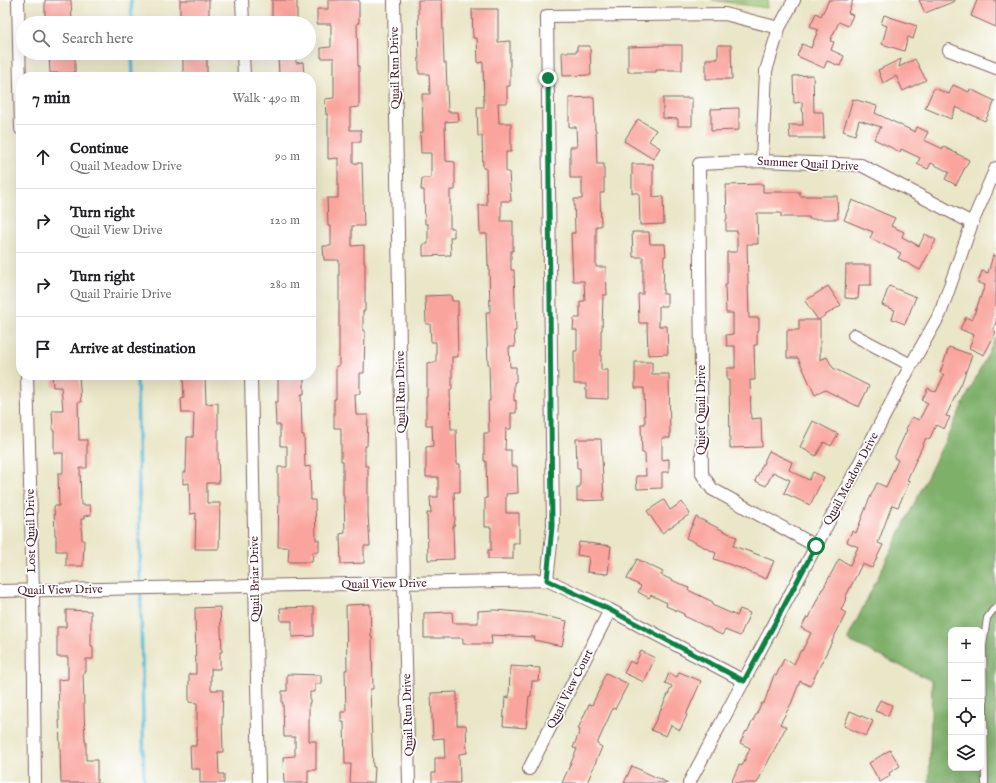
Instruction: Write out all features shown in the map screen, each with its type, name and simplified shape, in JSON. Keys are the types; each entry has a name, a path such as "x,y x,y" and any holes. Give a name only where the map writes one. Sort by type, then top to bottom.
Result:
{"street":[{"path":"18,0 18,16"},
{"path":"242,0 243,16"},
{"name":"Quail Run Drive","path":"394,0 409,783"},
{"path":"762,161 766,71 780,28 794,0"},
{"path":"547,580 552,526 547,16 725,14 780,28"},
{"path":"949,50 996,68"},
{"path":"19,60 20,72"},
{"path":"243,60 244,72"},
{"name":"Summer Quail Drive","path":"700,209 700,164 762,161 861,165 972,223"},
{"name":"Quail Meadow Drive","path":"689,783 911,365 940,314 972,223 996,168"},
{"name":"Quiet Quail Drive","path":"700,209 702,474 712,489 816,546"},
{"path":"854,335 911,365"},
{"name":"Lost Quail Drive","path":"27,380 33,591 35,783"},
{"name":"Quail Briar Drive","path":"251,380 259,783"},
{"name":"Quail View Drive","path":"0,591 547,580 610,610 744,681"},
{"name":"Quail View Court","path":"529,769 610,610"}],"lane":[{"path":"985,783 983,646 987,618 996,608"}],"green space":[{"path":"712,0 768,0 767,8"},
{"path":"996,337 996,783 929,783 932,681 847,640"}],"building":[{"path":"45,0 71,0 72,16 45,16"},
{"path":"180,0 209,0 209,16 180,16"},
{"path":"272,0 297,0 297,16 272,16"},
{"path":"328,0 359,0 359,23 357,23 359,107 350,108 350,130 361,130 361,142 353,142 353,163 362,163 364,226 352,226 352,246 364,245 364,373 360,373 360,394 355,394 356,415 368,415 365,466 368,466 370,546 364,546 364,563 341,564 340,534 345,533 343,461 341,461 341,428 334,428 336,366 339,366 339,260 324,260 323,246 331,246 331,226 328,226 327,198 338,198 338,158 328,159 328,114 326,115 325,99 334,98 334,58 321,58 321,48 331,47 331,24 317,24 317,9 328,9"},
{"path":"418,0 442,0 444,63 446,63 448,112 458,112 459,121 445,122 446,161 455,162 455,190 450,190 450,228 454,228 454,237 450,237 451,255 423,256 423,244 428,244 428,224 425,224 424,190 421,190 422,178 431,178 431,153 421,153 420,133 423,132 422,94 430,94 429,74 419,74"},
{"path":"829,0 853,0 848,13 853,15 848,26 839,22 830,41 834,42 831,50 844,56 840,66 827,61 824,68 797,56 802,44 811,48 818,30 810,26 816,13 821,16"},
{"path":"919,0 955,0 955,1 925,13"},
{"path":"977,0 996,0 996,27 971,16"},
{"path":"472,9 498,9 498,42 510,41 510,86 507,86 507,103 498,103 499,123 511,123 511,152 506,152 506,172 509,172 511,201 501,201 501,221 513,221 513,251 511,251 511,270 514,270 516,331 514,331 515,347 509,347 510,367 516,367 514,401 516,400 516,413 511,413 511,429 506,429 505,450 511,450 511,466 517,466 518,493 506,494 506,513 519,513 519,543 513,543 513,559 488,559 488,550 491,550 491,527 485,527 485,498 487,498 486,461 484,461 484,433 489,433 488,401 490,401 486,312 490,312 489,266 487,234 480,234 479,205 487,205 486,168 483,168 482,136 478,136 477,107 484,107 483,62 478,63 477,38 473,38"},
{"path":"884,15 917,26 913,39 908,37 904,51 882,44 887,26 881,24"},
{"path":"682,45 682,70 628,72 628,47"},
{"path":"718,45 731,45 732,79 706,79 706,59 718,59"},
{"path":"577,46 590,46 591,75 563,76 562,52 577,52"},
{"path":"901,59 899,67 915,59 926,80 903,91 896,76 883,83 878,70"},
{"path":"49,60 75,60 75,72 50,72"},
{"path":"183,60 207,60 207,72 183,72"},
{"path":"278,60 296,60 296,63 303,62 304,72 279,72"},
{"path":"813,75 814,112 823,112 824,138 790,138 789,125 803,125 802,102 794,103 793,76"},
{"path":"953,85 969,92 970,89 995,101 985,121 956,107 951,119 925,108 934,88 949,94"},
{"path":"594,97 597,164 604,164 604,193 600,193 601,226 596,226 596,267 606,267 607,295 603,295 601,370 608,370 608,399 586,398 586,384 574,384 574,351 577,351 577,330 573,330 574,318 580,318 580,301 585,301 584,281 573,281 571,233 575,233 574,199 582,199 582,178 570,178 570,147 577,147 576,127 569,127 569,98"},
{"path":"663,98 692,98 692,126 678,126 678,119 663,118"},
{"path":"853,99 877,106 875,113 915,132 917,127 928,132 924,140 943,149 944,147 969,160 956,185 945,179 949,172 931,163 928,169 917,164 920,158 901,149 900,152 874,139 881,127 859,120 855,135 843,131"},
{"path":"739,108 739,130 711,131 711,109"},
{"path":"638,119 656,130 649,141 660,148 653,159 624,141"},
{"path":"632,164 653,164 653,197 663,196 664,224 640,225 639,193 632,193"},
{"path":"763,184 763,192 800,192 800,196 837,196 838,219 781,217 781,213 757,213 758,244 747,244 749,318 759,318 757,345 754,345 755,380 750,380 751,419 761,418 762,447 730,448 729,380 727,380 727,368 735,368 735,346 727,346 726,335 733,334 733,313 726,313 725,285 727,285 727,252 737,252 737,231 726,231 726,185"},
{"path":"852,200 895,218 891,226 904,232 902,237 919,246 925,234 936,240 920,270 898,258 901,253 870,238 873,232 844,220"},
{"path":"632,232 649,232 650,244 665,244 666,256 664,256 663,294 667,294 667,306 659,306 659,326 667,326 668,354 648,355 647,323 639,323 638,294 643,294 643,257 633,257"},
{"path":"993,255 996,256 996,322 993,330 996,332 984,355 969,348 974,335 960,329 966,317 972,320 985,285 978,283 982,271 988,273"},
{"path":"846,265 871,265 871,285 859,285 858,299 845,298"},
{"path":"828,286 841,305 818,320 805,301"},
{"path":"889,286 916,297 905,324 892,319 895,310 882,305"},
{"path":"451,295 452,301 458,301 458,357 452,357 452,390 450,390 451,429 456,429 457,464 460,464 460,492 454,492 454,559 428,560 427,513 431,513 430,497 438,497 438,477 426,477 426,447 433,446 432,425 426,425 427,363 436,362 436,342 431,342 430,324 426,324 425,296"},
{"path":"799,320 820,320 820,360 827,357 833,368 869,386 859,407 825,390 815,395 798,358 787,358 787,330 799,330"},
{"path":"949,347 972,355 962,382 946,416 950,417 944,429 936,425 929,440 926,438 907,480 910,481 898,507 892,505 878,543 883,545 872,568 862,564 845,598 846,599 841,610 846,613 810,686 800,681 791,704 780,724 786,727 757,783 731,783 739,765 742,766 750,748 740,743 762,703 764,703 774,675 776,676 784,659 794,664 801,650 802,651 811,633 801,628 807,617 809,618 822,589 839,559 850,565 858,547 847,542 852,531 856,533 877,483 886,487 898,460 894,458 912,417 919,420 928,403 922,400 928,388 936,392 944,375 940,373"},
{"path":"635,362 652,362 652,374 669,374 670,438 662,438 662,460 669,459 669,472 662,472 662,488 637,489 636,476 646,476 645,453 642,453 641,424 645,424 644,388 635,388"},
{"path":"52,380 79,380 81,402 78,402 79,440 87,440 87,468 80,468 81,505 90,505 91,515 84,516 84,519 81,519 82,540 84,540 83,566 66,566 66,551 56,551 54,506 59,506 58,473 63,473 63,453 54,453 52,410 63,410 61,387 53,387"},
{"path":"183,380 205,380 206,404 218,403 219,483 207,483 207,503 220,503 219,549 195,549 196,513 190,514 189,483 183,484 183,472 186,472 187,437 193,437 194,413 182,413 181,399 184,398"},
{"path":"278,380 304,380 304,394 301,394 302,435 304,435 305,467 310,466 311,500 315,500 316,540 319,540 319,552 313,552 312,562 288,562 289,547 278,547 278,467 287,467 287,446 280,446 280,425 276,425 275,402 278,402"},
{"path":"813,421 838,434 831,446 824,442 816,456 800,447"},
{"path":"576,439 601,439 604,500 577,501 577,488 580,487 580,468 577,468"},
{"path":"769,451 792,462 789,470 809,480 813,472 824,477 810,505 784,493 790,480 773,472 766,486 755,481"},
{"path":"664,500 670,510 682,502 690,514 662,533 647,511"},
{"path":"696,517 737,537 733,546 774,561 766,579 714,559 716,553 686,538"},
{"path":"579,542 611,546 608,574 587,572 589,557 577,555"},
{"path":"637,559 663,572 661,575 689,588 688,590 713,602 712,605 737,616 740,609 750,613 740,636 725,630 722,635 666,606 667,603 651,595 649,598 638,592 641,586 627,579"},
{"path":"370,604 373,689 370,689 373,767 375,767 374,783 350,783 351,764 345,764 344,722 341,722 341,712 346,712 346,605"},
{"path":"220,607 222,652 220,652 220,669 211,669 211,690 223,690 223,752 218,752 219,774 224,774 224,783 200,783 200,769 191,769 190,746 196,746 197,740 197,703 189,702 189,674 196,674 195,608"},
{"path":"314,607 314,636 292,637 292,621 281,621 280,608"},
{"path":"66,610 91,611 91,646 93,646 93,659 86,659 86,672 83,672 85,742 86,760 97,760 97,783 61,783 58,680 68,679 68,657 57,657 57,627 66,627"},
{"path":"495,610 531,613 567,621 562,646 534,640 535,637 491,635 492,644 463,644 463,638 424,638 424,613 452,612 453,623 478,623 478,611"},
{"path":"641,651 655,658 644,682 624,673 630,661 635,664"},
{"path":"510,666 540,668 539,681 532,681 526,728 503,726 505,697 509,698"},
{"path":"679,672 701,681 680,730 671,725 666,736 651,730 672,686 665,683 669,673 677,677"},
{"path":"606,673 628,684 615,709 613,708 597,744 602,747 587,783 562,783 577,749 573,748 580,730 578,729 589,704 592,705"},
{"path":"287,674 321,675 321,684 315,684 315,692 310,692 309,741 316,741 316,770 308,770 308,783 284,783 283,757 295,756 295,737 284,737 282,691 287,691"},
{"path":"457,692 457,725 466,725 467,753 459,754 460,783 432,783 432,773 435,773 435,758 445,758 444,738 433,739 431,693"},
{"path":"880,700 892,705 888,716 875,711"},
{"path":"850,711 873,721 866,736 844,726"},
{"path":"890,750 900,766 889,773 890,776 880,782 869,763"},
{"path":"632,766 668,783 624,783"}],"waterway":[{"path":"131,0 132,16"},
{"path":"132,60 133,72"},
{"path":"137,380 144,783"}],"route":[{"path":"548,78 552,526 547,580 610,610 744,681 816,546"}]}
